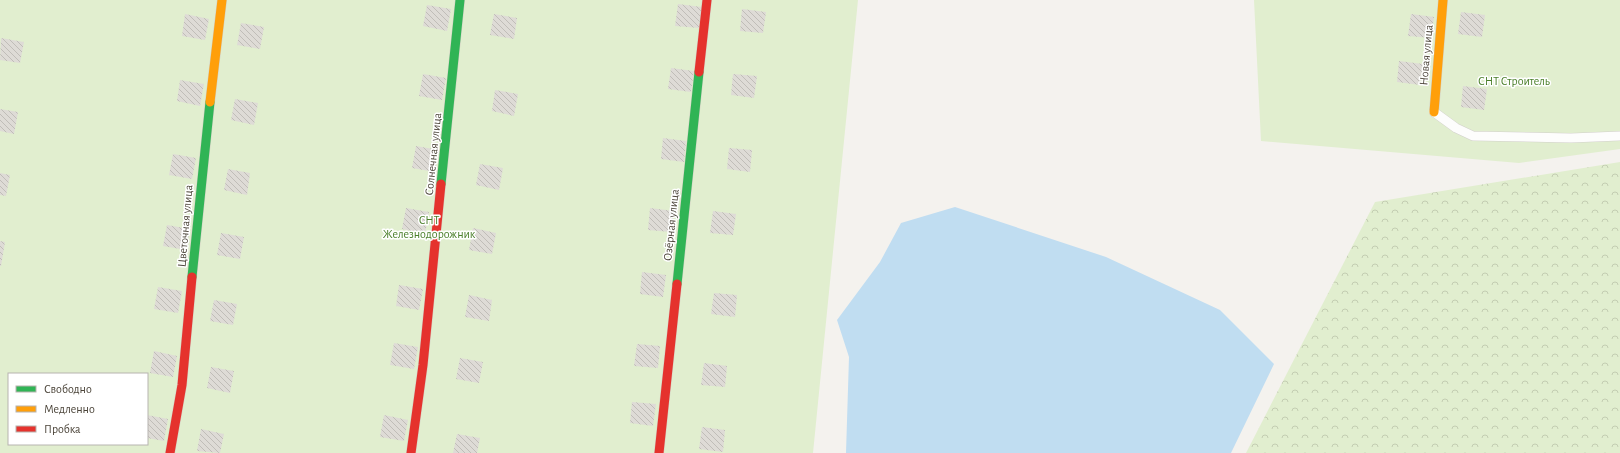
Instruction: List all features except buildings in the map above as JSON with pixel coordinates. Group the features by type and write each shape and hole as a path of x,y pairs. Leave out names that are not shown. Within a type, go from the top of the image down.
{"street":[{"name":"Цветочная улица","path":"170,453 182,385 203,162 222,0"},
{"name":"Солнечная улица","path":"411,453 424,357 460,0"},
{"name":"Озёрная улица","path":"659,453 707,0"},
{"name":"Новая улица","path":"1434,112 1443,0"}],"lane":[{"path":"1434,112 1456,128 1473,136 1571,138 1620,136"}],"green space":[{"name":"СНТ Железнодорожник","path":"0,0 858,0 813,453 0,453"},
{"name":"СНТ Строитель","path":"1254,0 1620,0 1620,149 1519,163 1261,141"},
{"path":"1620,162 1620,453 1246,453 1375,202"}],"water":[{"path":"955,207 1106,257 1220,310 1274,364 1231,453 846,453 849,357 837,320 880,262 901,223"}],"traffic: fast":[{"path":"441,184 460,0"},
{"path":"677,284 699,72"},
{"path":"192,277 210,102"}],"traffic: slow":[{"path":"210,102 222,0"},
{"path":"1434,112 1443,0"}],"traffic: jam":[{"path":"699,72 707,0"},
{"path":"411,453 423,365 441,184"},
{"path":"170,453 182,385 192,277"},
{"path":"659,453 677,284"}]}
